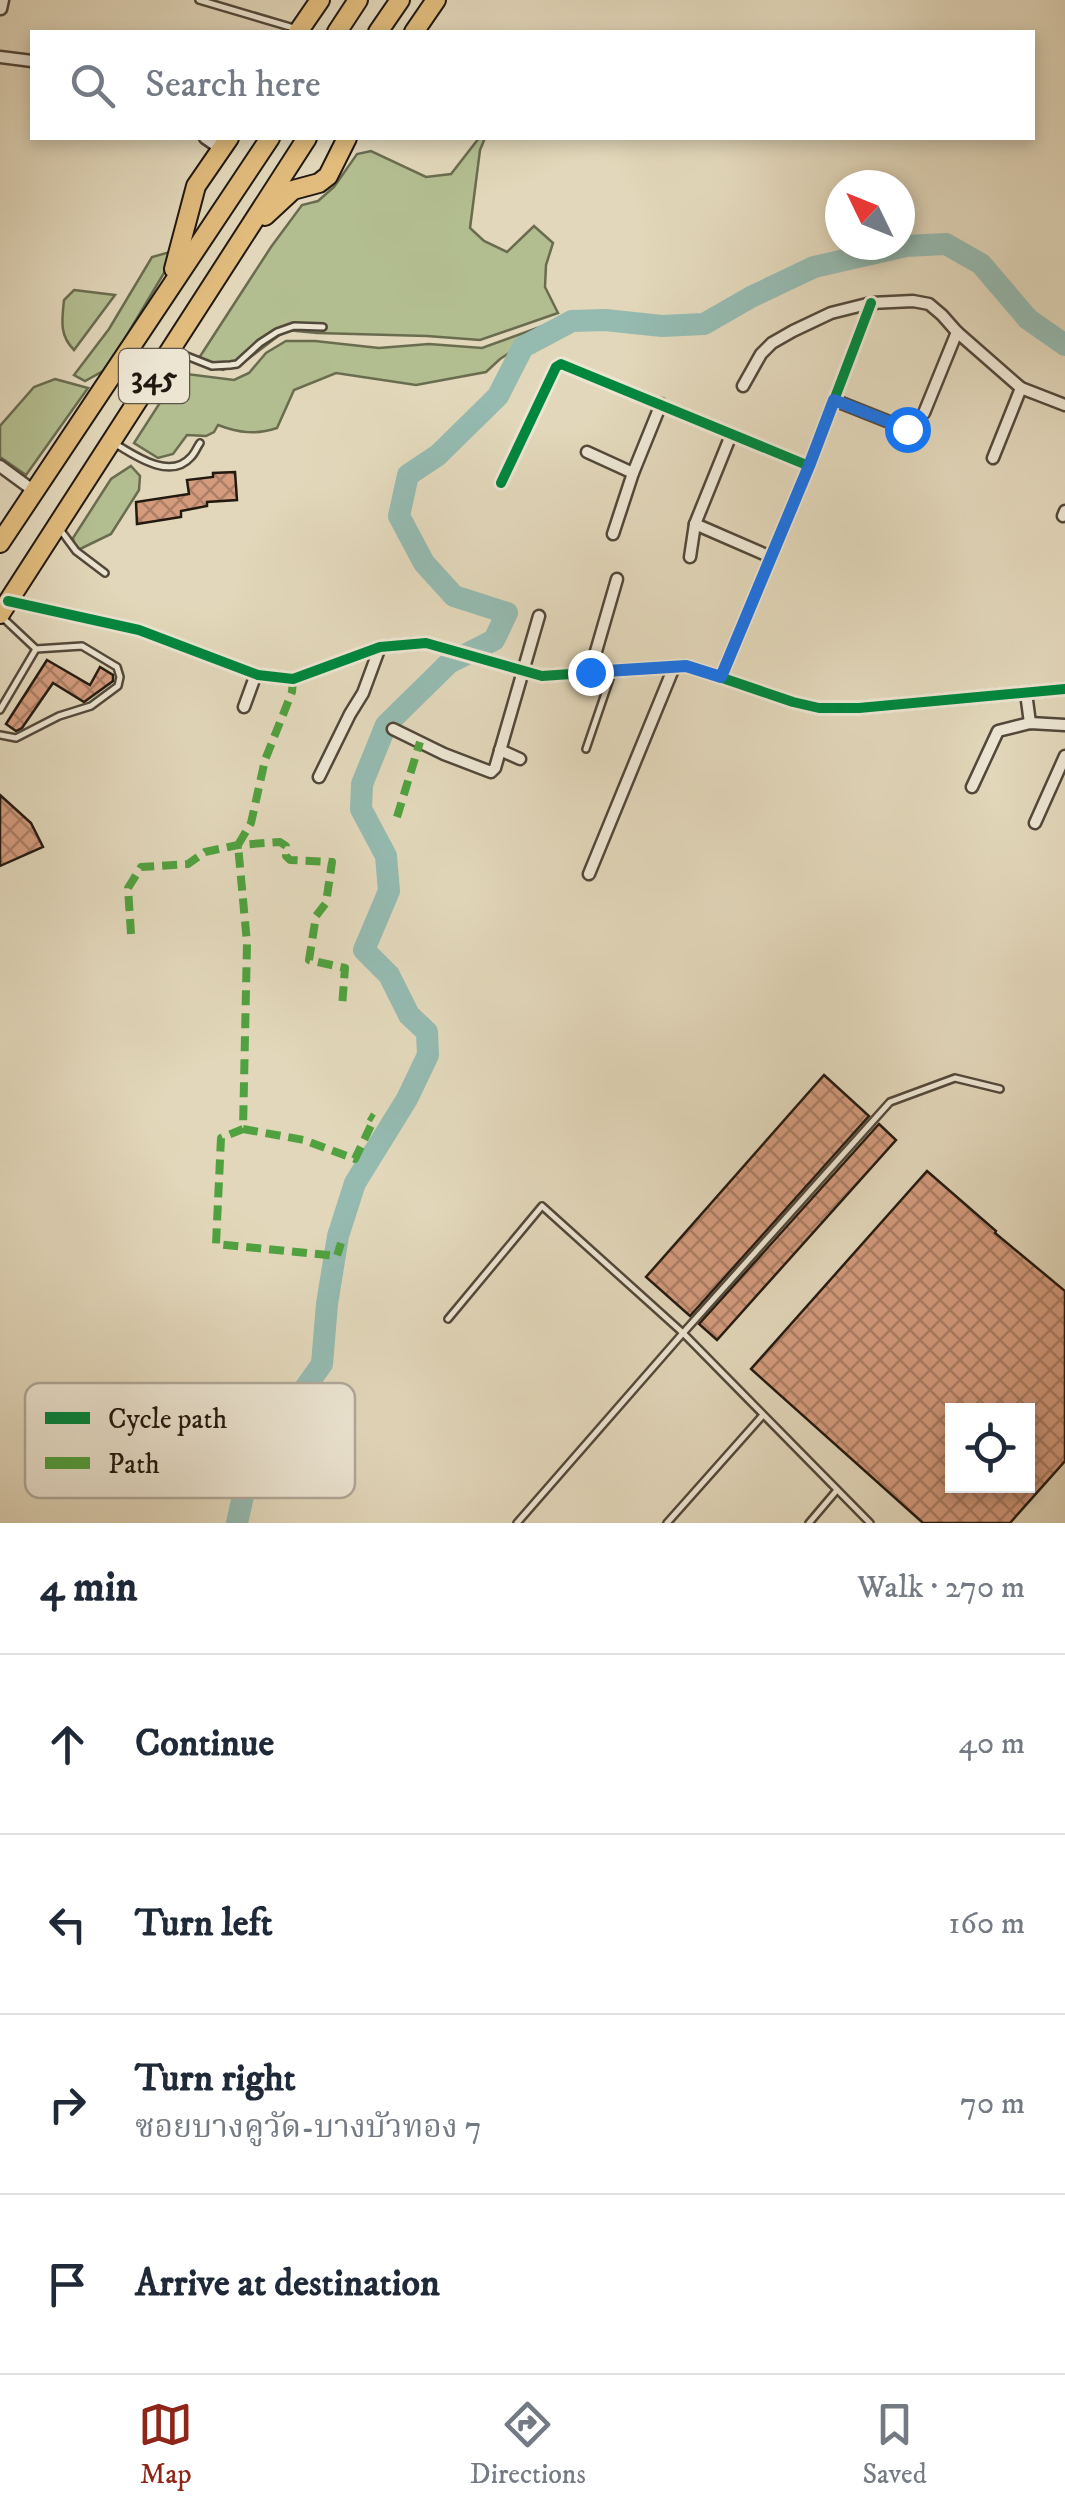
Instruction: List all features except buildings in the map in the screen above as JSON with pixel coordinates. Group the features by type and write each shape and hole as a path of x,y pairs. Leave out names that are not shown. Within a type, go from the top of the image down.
{"main road":[{"path":"300,30 320,0"},
{"path":"338,30 358,0"},
{"path":"379,30 400,0"},
{"path":"415,30 436,0"},
{"name":"345","path":"0,543 269,140"},
{"path":"305,142 307,164 315,172 323,171 346,140"},
{"name":"345","path":"3,610 305,142"},
{"path":"222,149 206,181 209,190 224,190 241,180"},
{"path":"165,293 196,186 222,149"},
{"path":"247,233 293,190 328,176 337,154"}],"street":[{"path":"1,9 4,0"},
{"path":"0,57 30,61"},
{"path":"744,386 760,354 792,331 831,313 871,303 913,300 929,304 1021,388 1065,406"},
{"path":"721,677 809,466 871,303"},
{"path":"924,413 957,332"},
{"path":"501,483 556,367 561,364 809,466"},
{"path":"993,458 1021,388"},
{"path":"834,400 907,429"},
{"path":"614,534 661,404"},
{"path":"690,557 694,524 731,435"},
{"path":"586,452 633,473"},
{"path":"3,468 34,491"},
{"path":"694,524 771,557"},
{"path":"590,672 617,579"},
{"path":"3,610 139,630 256,674 293,680 380,648 426,643 542,676 686,666 818,708 859,708 1065,689"},
{"path":"393,728 488,773 495,768 538,616"},
{"path":"320,776 363,693 380,648"},
{"path":"589,874 674,667"},
{"path":"244,708 256,674"},
{"path":"1026,693 1030,723"},
{"path":"972,786 998,731 1030,723 1065,725"},
{"path":"500,750 520,759"},
{"path":"1036,823 1065,756"}],"lane":[{"path":"200,0 296,30"},
{"path":"172,350 212,366 230,365 276,332 294,326 324,327"},
{"path":"112,441 147,462 170,466 192,457 200,442"},
{"path":"57,526 76,550 105,572"},
{"path":"3,610 36,649"},
{"path":"0,735 16,738 59,716 90,706 118,686 117,667 82,646 36,649"},
{"path":"0,710 36,649"},
{"path":"586,749 613,670"},
{"path":"517,1523 890,1102 955,1078 1000,1089"},
{"path":"448,1319 542,1206 682,1333 870,1523"},
{"path":"667,1523 763,1416"},
{"path":"809,1523 837,1490"}],"green space":[{"path":"477,140 484,140 470,228 484,241 507,252 534,226 553,243 545,287 558,313 480,340 286,330 248,359 223,370 204,364 199,358 302,205 318,201 334,187 357,154 371,151 426,177 451,174"},
{"path":"170,252 164,273 103,371 85,381 74,375 109,329 152,257"},
{"path":"74,290 115,295 74,350 66,339 62,321 64,300"},
{"path":"559,320 486,372 416,385 336,373 294,390 277,428 248,432 218,425 206,436 187,435 173,454 158,458 134,443 179,373 234,380 249,373 266,353 286,341 379,348 429,344 482,348"},
{"path":"55,379 88,388 26,475 0,457 0,426 34,387"},
{"path":"131,466 140,476 139,490 111,534 80,549 74,546 73,538 111,479"}],"waterway":[{"path":"309,1383 322,1364 338,1236 355,1183 407,1099 428,1055 427,1032 409,1015 389,975 364,950 389,891 386,856 361,809 362,784 386,725 449,663 494,640 507,613 454,596 424,563 399,516 408,475 438,455 498,396 523,347 572,321 704,324 814,267 906,246 946,244 981,264 1028,319 1065,345"},
{"path":"237,1523 243,1498"}],"marked path":[{"path":"293,679 292,692 265,760 251,823 238,845 247,943 243,1129 221,1138 216,1244 337,1256 341,1243"},
{"path":"397,817 420,742"},
{"path":"131,934 128,888 141,867 188,864 205,852 280,842 286,846 290,860 332,862 326,903 316,916 309,960 345,968 342,1007"},
{"path":"243,1129 304,1140 355,1159 374,1119 369,1116"}],"cycle path":[{"path":"721,677 809,466 871,303"},
{"path":"501,483 556,367 561,364 809,466"},
{"path":"8,601 139,630 258,675 293,679 380,647 426,643 542,676 687,666 819,708 859,708 1065,689"}],"route":[{"path":"590,672 686,666 721,677 834,400 907,429"}]}
